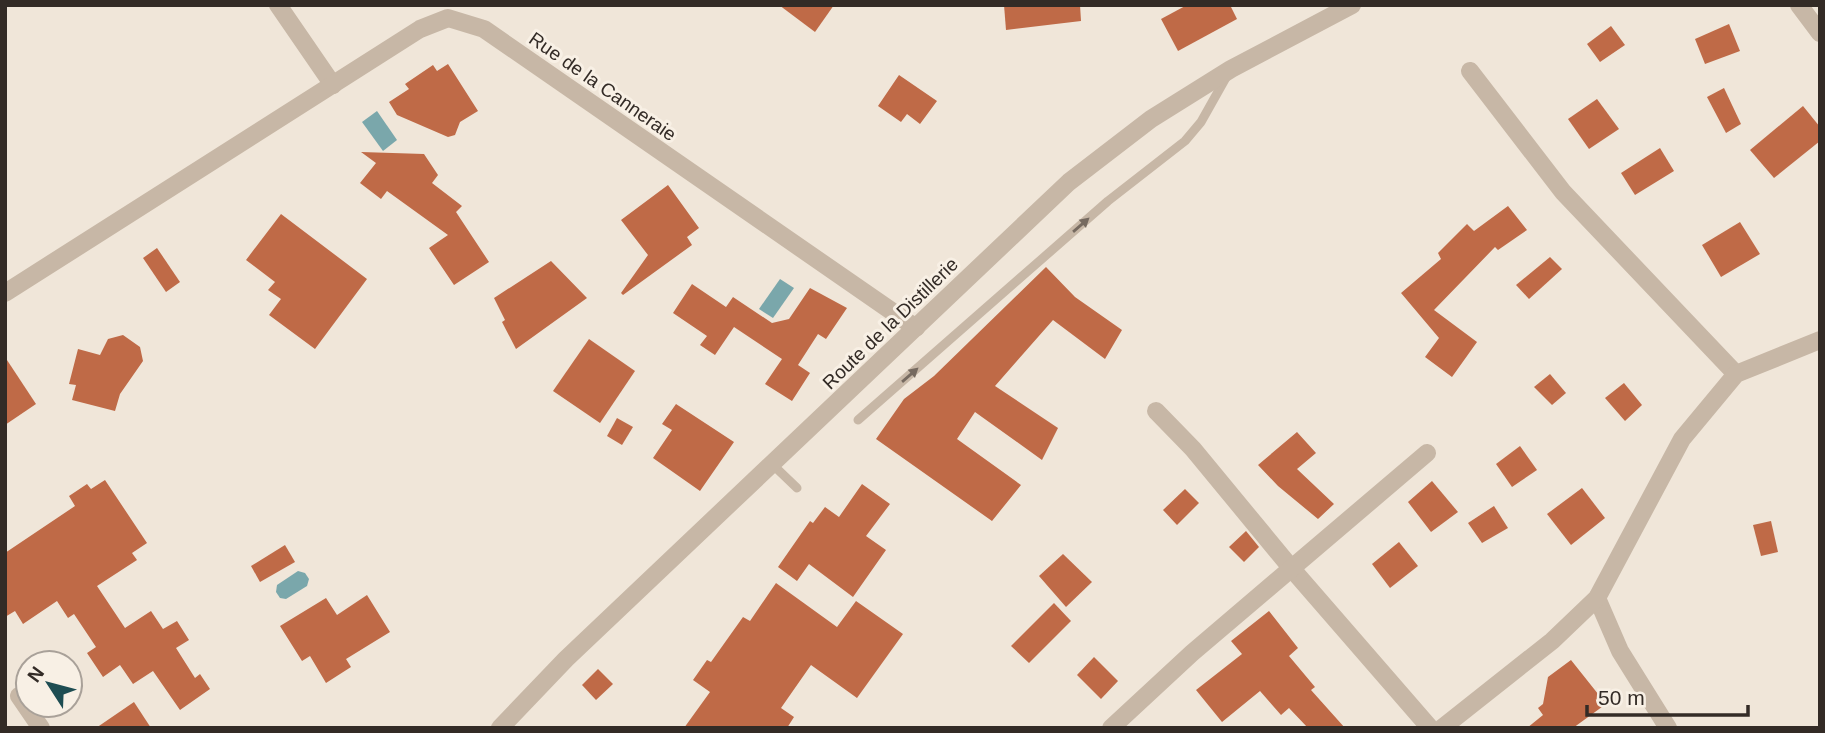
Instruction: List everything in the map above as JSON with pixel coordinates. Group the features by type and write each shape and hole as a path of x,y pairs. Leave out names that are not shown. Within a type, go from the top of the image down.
{"street":[{"path":"278,5 333,85"},
{"name":"Route de la Distillerie","path":"500,728 566,659 1069,182 1151,118 1329,10 1352,5"},
{"path":"1799,5 1820,33"},
{"name":"Rue de la Canneraie","path":"5,293 420,29 448,18 484,29 916,328"},
{"path":"1471,71 1563,192 1736,374"},
{"path":"1443,728 1552,641 1597,598 1682,439 1736,374 1820,340"},
{"path":"1156,411 1193,449 1292,569 1430,728"},
{"path":"1111,728 1192,653 1427,453"},
{"path":"1597,598 1620,651 1668,728"}],"lane":[{"path":"858,420 1108,201 1185,141 1215,100 1231,69"},
{"path":"772,464 796,488"}],"water":[{"path":"377,111 397,140 383,151 362,122"},
{"path":"780,279 794,288 773,318 759,309"},
{"path":"298,571 305,573 309,579 307,586 286,599 280,598 276,592 277,585"}],"building":[{"path":"779,5 834,5 815,32"},
{"path":"1004,5 1080,5 1081,21 1006,30"},
{"path":"1187,5 1230,5 1237,19 1178,51 1161,19"},
{"path":"1729,24 1740,51 1705,64 1695,39"},
{"path":"1611,26 1625,45 1600,62 1587,44"},
{"path":"448,64 478,111 460,122 455,135 448,137 397,115 389,102 409,89 405,84 433,65 437,71"},
{"path":"899,75 937,101 920,124 907,114 901,122 878,106"},
{"path":"1724,88 1741,124 1726,133 1707,97"},
{"path":"1597,99 1619,129 1589,149 1568,119"},
{"path":"1803,106 1820,127 1820,141 1774,178 1750,150"},
{"path":"1660,148 1674,171 1635,195 1621,173"},
{"path":"361,152 424,154 438,175 432,183 462,206 456,212 489,262 454,285 429,248 448,235 387,191 381,199 360,183 376,163"},
{"path":"668,185 699,228 687,237 692,245 623,295 621,293 648,255 621,220"},
{"path":"1508,206 1527,230 1498,250 1495,247 1434,310 1477,342 1452,377 1425,357 1439,338 1401,293 1441,259 1438,253 1467,224 1474,231"},
{"path":"281,214 367,279 315,349 269,315 281,299 268,290 275,282 246,260"},
{"path":"1740,222 1760,254 1721,277 1702,245"},
{"path":"157,248 180,282 166,292 143,258"},
{"path":"1550,257 1562,269 1529,299 1516,285"},
{"path":"551,261 587,298 516,349 502,322 505,320 494,298"},
{"path":"1046,267 1075,297 1122,330 1105,359 1053,320 995,386 1058,428 1042,460 975,412 957,439 1021,485 992,521 876,439 904,399 934,376"},
{"path":"692,284 726,307 733,297 772,323 789,319 810,288 847,308 826,339 818,334 798,365 810,373 792,401 765,384 782,359 734,327 715,355 700,345 707,336 673,313"},
{"path":"123,335 140,347 143,361 120,394 115,411 72,400 76,385 69,384 78,349 100,355 108,339"},
{"path":"589,339 635,371 600,423 553,391"},
{"path":"5,357 36,404 5,425"},
{"path":"1550,374 1566,393 1552,405 1534,387"},
{"path":"1624,383 1642,405 1625,421 1605,398"},
{"path":"676,404 734,442 700,491 653,458 672,430 662,424"},
{"path":"617,418 633,427 622,445 607,436"},
{"path":"1297,432 1316,453 1297,469 1334,504 1318,519 1278,486 1258,465"},
{"path":"1520,446 1537,470 1512,487 1496,464"},
{"path":"105,480 147,543 132,553 137,560 97,586 125,628 151,611 163,629 177,621 189,640 176,648 195,678 200,674 210,689 180,710 153,671 133,684 120,665 103,677 87,653 96,647 74,614 68,618 57,601 23,624 15,611 5,617 5,553 75,506 69,496 87,484 91,489"},
{"path":"1432,481 1458,512 1431,532 1408,502"},
{"path":"862,484 890,504 866,536 886,550 853,597 809,564 797,581 778,567 810,521 813,523 825,507 839,517"},
{"path":"1582,488 1605,518 1571,545 1547,514"},
{"path":"1185,489 1199,503 1177,525 1163,510"},
{"path":"1494,506 1508,528 1482,543 1468,523"},
{"path":"1771,521 1778,552 1761,556 1753,525"},
{"path":"1246,531 1259,547 1244,562 1229,547"},
{"path":"1399,542 1418,566 1390,588 1372,564"},
{"path":"285,545 295,562 260,582 251,566"},
{"path":"1063,554 1092,582 1066,607 1039,576"},
{"path":"776,583 837,627 856,601 903,634 857,698 811,665 781,708 794,717 787,728 684,728 710,692 693,680 707,660 711,662 743,617 750,621"},
{"path":"367,595 390,632 346,659 351,667 326,683 310,656 302,661 280,626 326,598 337,615"},
{"path":"1054,603 1071,621 1029,663 1011,646"},
{"path":"1269,611 1298,648 1289,656 1315,687 1311,690 1345,728 1308,728 1289,708 1281,715 1260,691 1222,722 1196,690 1242,654 1231,641"},
{"path":"1094,657 1118,681 1101,699 1077,675"},
{"path":"1571,660 1606,704 1573,728 1527,728 1543,715 1538,708 1543,704 1548,677"},
{"path":"598,669 613,684 596,700 582,685"},
{"path":"134,702 151,728 96,728"}]}
